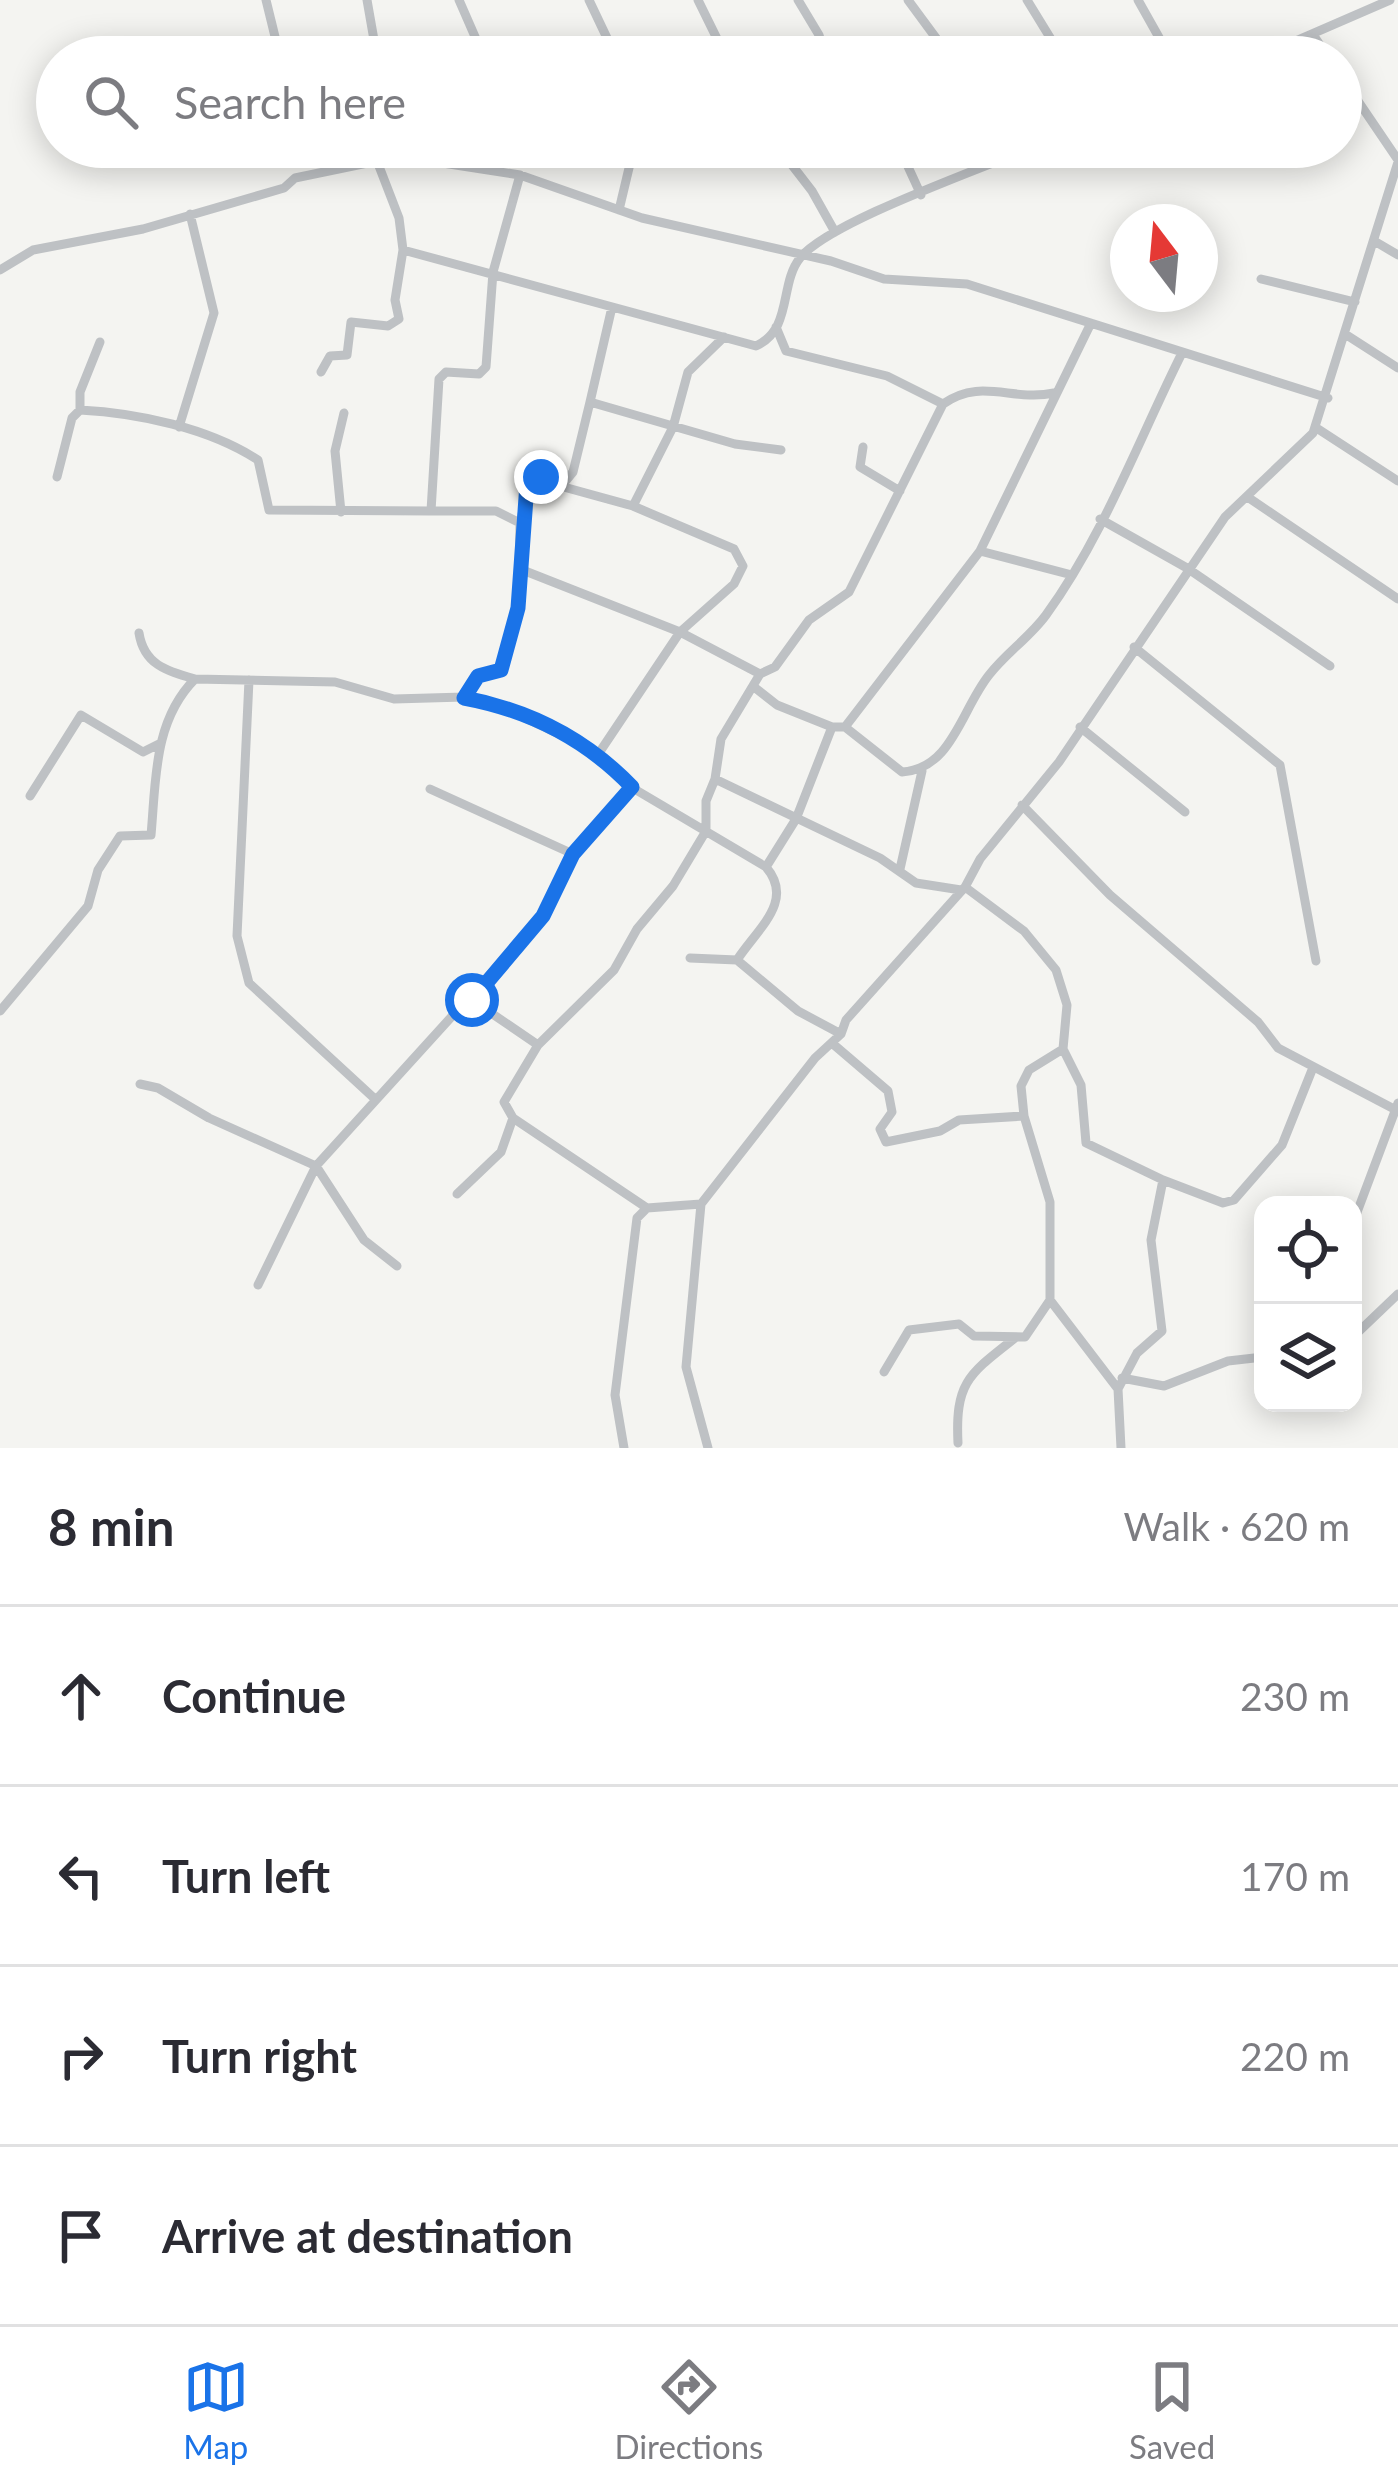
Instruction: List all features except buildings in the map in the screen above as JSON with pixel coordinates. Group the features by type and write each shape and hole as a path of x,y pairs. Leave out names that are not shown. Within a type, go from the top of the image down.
{"street":[{"path":"266,0 275,36"},
{"path":"367,0 373,36"},
{"path":"459,0 475,36"},
{"path":"589,0 606,36"},
{"path":"698,0 716,36"},
{"path":"798,0 815,36"},
{"path":"908,0 935,36"},
{"path":"1028,0 1049,36"},
{"path":"1138,0 1158,36"},
{"path":"1314,36 1390,0"},
{"path":"708,1448 686,1367 701,1204 803,1073 837,1039 846,1020 963,889 1225,517 1315,427 1328,398 1398,161 1362,107"},
{"path":"0,270 33,250 190,214 284,188 295,178 343,168"},
{"path":"321,372 330,356 347,355 351,322 395,324 403,250 399,218 380,168"},
{"path":"483,168 520,175 620,210 884,279 967,284 1114,326 1182,353 1328,398"},
{"path":"620,210 629,168"},
{"path":"794,168 835,232"},
{"path":"909,168 921,195"},
{"path":"403,250 756,346 776,327 800,257 835,232 984,168"},
{"path":"431,511 439,379 446,372 479,374 486,367 493,272 520,175"},
{"path":"179,428 214,313 190,214"},
{"path":"1376,242 1398,255"},
{"path":"1262,279 1355,302"},
{"path":"563,484 573,472 612,307"},
{"path":"844,727 980,551 1091,323"},
{"path":"776,327 786,351 887,376 943,404"},
{"path":"1345,334 1398,368"},
{"path":"633,506 673,427 688,372 724,337"},
{"path":"57,477 72,418 80,410 80,392 100,342"},
{"path":"754,687 776,705 832,727 844,727 902,772 922,771 936,761 988,675 1045,617 1072,574 1182,353"},
{"path":"691,821 715,779 721,739 760,674 775,667 809,620 849,592 943,404 965,389 992,388 1028,398 1054,393"},
{"path":"590,402 673,427 781,450"},
{"path":"80,410 179,428 236,446 258,460 269,510 496,511 520,523"},
{"path":"341,512 335,452 344,412"},
{"path":"1315,427 1398,481"},
{"path":"862,447 860,467 899,491"},
{"path":"464,698 478,676 501,670 518,608 520,523 531,478 633,506 734,548 741,557 734,584 680,632 599,753"},
{"path":"1249,498 1398,599"},
{"path":"1100,518 1187,568 1330,666"},
{"path":"980,551 1072,574"},
{"path":"520,569 680,632 760,674"},
{"path":"139,633 142,650 161,670 195,680 335,682 394,699 464,698 545,724 599,753 632,787 766,866 778,881 779,898 736,960"},
{"path":"1134,647 1280,765 1316,961"},
{"path":"0,1011 88,906 98,870 120,836 151,836 150,796 162,740 172,710 195,680"},
{"path":"249,680 237,936 249,983 375,1100"},
{"path":"30,796 81,716 143,752 162,740"},
{"path":"766,866 796,820 832,727"},
{"path":"1080,727 1184,812"},
{"path":"900,869 922,771"},
{"path":"715,779 900,869 916,883 963,889 1024,931 1056,970 1067,1005 1064,1048 1081,1084 1086,1143 1163,1180 1223,1203 1234,1200 1282,1145 1312,1070"},
{"path":"258,1285 268,1255 316,1166 472,1000 543,916 573,854 632,787"},
{"path":"430,789 573,854"},
{"path":"701,1204 647,1208 513,1118 504,1102 538,1045 614,970 706,831 706,801"},
{"path":"1022,805 1110,895 1216,982 1277,1048 1312,1070 1397,1108 1362,1199"},
{"path":"690,958 736,960 837,1039 888,1091 892,1112 880,1129 886,1142 940,1131 959,1120 1024,1116"},
{"path":"472,1000 538,1045"},
{"path":"884,1372 909,1330 959,1324 974,1336 1015,1338 1034,1332 1050,1300 1049,1202 1024,1116 1022,1078 1064,1048"},
{"path":"140,1084 158,1088 209,1118 316,1166 364,1240 397,1267"},
{"path":"458,1194 501,1152 513,1118"},
{"path":"1120,1448 1120,1383 1137,1352 1162,1331 1151,1240 1163,1180"},
{"path":"624,1448 616,1395 638,1218 647,1208"},
{"path":"1362,1328 1398,1294"},
{"path":"1050,1300 1120,1383 1164,1385 1214,1365 1254,1359"},
{"path":"958,1443 956,1398 974,1370 1015,1338"}],"route":[{"path":"472,1000 554,901 573,854 632,787 599,753 545,724 496,704 464,698 478,676 501,670 518,608 520,523 527,484 541,477"}]}
